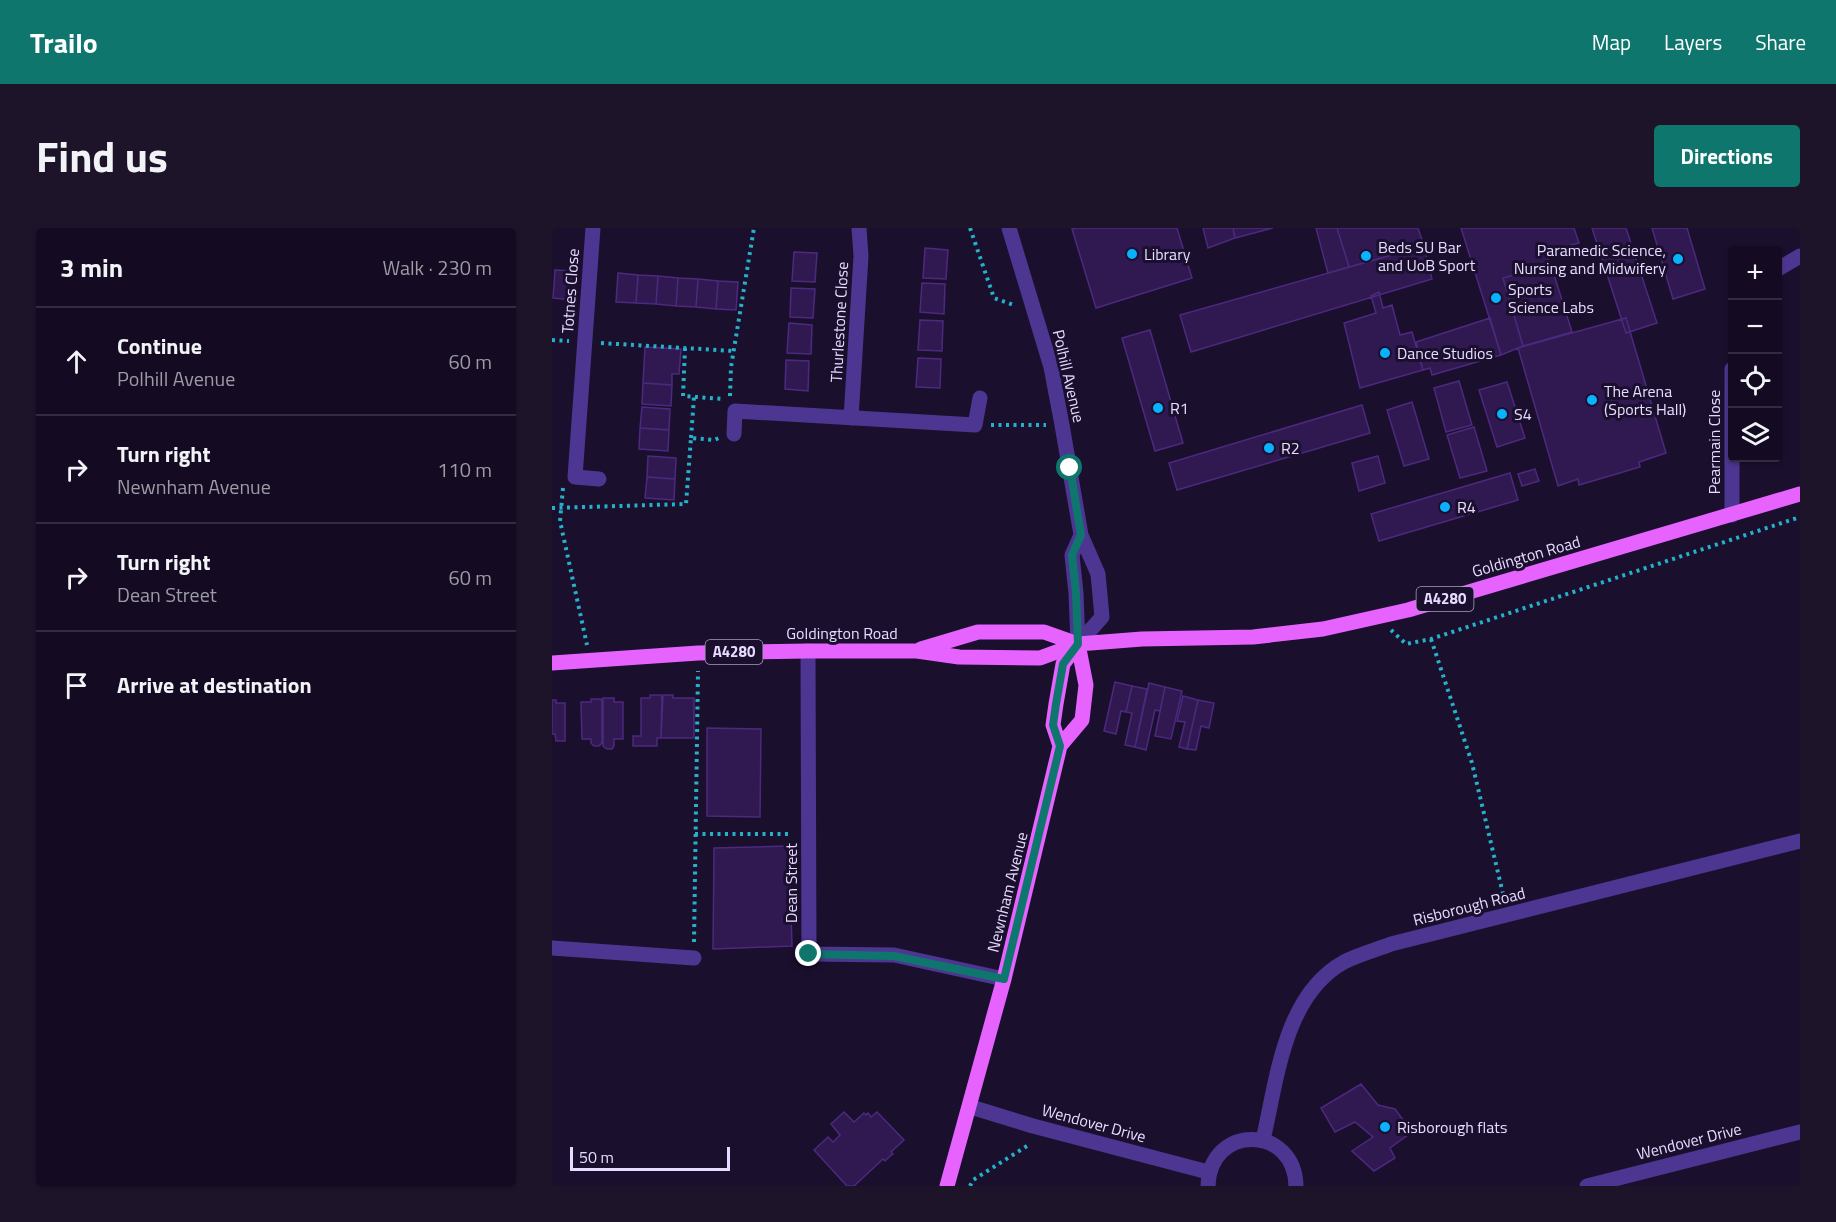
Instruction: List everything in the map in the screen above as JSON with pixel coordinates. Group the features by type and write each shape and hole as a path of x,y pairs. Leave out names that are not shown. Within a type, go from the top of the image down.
{"main road":[{"name":"Goldington Road","path":"552,663 698,653 808,651 917,651 959,657 1040,658 1078,644 1142,639 1253,637 1323,629 1408,610 1800,494"},
{"name":"Goldington Road","path":"917,651 978,632 1044,632 1078,644"},
{"name":"Newnham Avenue","path":"947,1186 971,1107 1004,979 1060,746 1053,725 1063,664 1078,644"},
{"path":"1060,746 1082,720 1086,685 1078,644"}],"street":[{"name":"Totnes Close","path":"575,477 593,228"},
{"path":"854,228 860,228"},
{"name":"Thurlestone Close","path":"851,418 861,256 860,228"},
{"name":"Polhill Avenue","path":"1009,228 1051,367 1081,535 1098,574 1102,617 1078,644"},
{"path":"1782,267 1800,256"},
{"path":"734,434 735,411 975,425 980,398"},
{"name":"Pearmain Close","path":"1732,408 1732,514"},
{"path":"575,477 599,479"},
{"name":"Polhill Avenue","path":"1078,644 1072,555 1081,535"},
{"name":"Dean Street","path":"808,651 809,954 894,956 1004,979"},
{"name":"Risborough Road","path":"1263,1140 1287,1037 1298,1012 1320,980 1344,962 1391,944 1800,841"},
{"path":"552,948 694,958"},
{"name":"Wendover Drive","path":"971,1107 1208,1179"},
{"name":"Wendover Drive","path":"1587,1186 1800,1132"},
{"path":"1208,1179 1222,1149 1241,1139 1263,1140 1285,1152 1296,1174 1296,1186"}],"path":[{"path":"685,348 683,396 730,399 734,351 754,228"},
{"path":"970,228 994,298 1035,312"},
{"path":"552,340 734,351"},
{"path":"552,508 686,504 694,397"},
{"path":"975,425 1062,424"},
{"path":"691,438 714,440 734,434"},
{"path":"575,477 562,490 560,521 591,661"},
{"path":"1375,617 1406,644 1431,639 1800,517"},
{"path":"1431,639 1472,763 1509,914"},
{"path":"694,958 698,653"},
{"path":"695,834 808,834"},
{"path":"970,1186 973,1180 1027,1146"}],"building":[{"name":"Library","path":"1177,228 1192,278 1096,308 1072,229"},
{"path":"1203,228 1233,228 1235,238 1208,248"},
{"path":"1233,228 1273,228 1235,238"},
{"path":"1316,228 1337,228 1349,267 1328,273"},
{"name":"Beds SU Bar and UoB Sport","path":"1337,228 1418,228 1424,246 1349,267"},
{"name":"Sports Science Labs","path":"1461,228 1574,228 1579,243 1544,252 1551,265 1503,278 1523,346 1501,355"},
{"path":"1592,228 1626,228 1657,323 1626,333"},
{"name":"Paramedic Science, Nursing and Midwifery","path":"1652,228 1687,228 1705,289 1673,299"},
{"path":"1424,246 1432,279 1191,352 1180,315"},
{"path":"925,248 948,250 946,279 923,278"},
{"path":"794,252 817,253 815,282 792,281"},
{"name":"Dance Studios","path":"1551,265 1572,332 1523,346 1503,278"},
{"path":"555,270 575,271 573,300 553,298"},
{"path":"618,273 638,275 636,303 616,302"},
{"path":"638,275 658,276 656,304 636,303"},
{"path":"658,276 678,278 676,306 656,304"},
{"path":"678,278 698,279 696,307 676,306"},
{"path":"698,279 718,281 716,309 696,307"},
{"path":"718,281 738,282 736,310 716,309"},
{"path":"922,283 945,284 944,314 920,312"},
{"path":"791,288 815,289 813,318 790,317"},
{"name":"Dance Studios","path":"1379,292 1383,308 1392,305 1400,335 1412,332 1423,370 1360,388 1344,323 1376,313 1371,296"},
{"path":"1490,318 1501,355 1432,375 1430,368 1423,370 1416,342"},
{"name":"The Arena (Sports Hall)","path":"1626,318 1666,453 1639,462 1640,467 1579,485 1578,479 1558,486 1518,348"},
{"path":"920,320 943,321 942,351 918,350"},
{"path":"789,323 812,325 811,354 787,353"},
{"name":"R1","path":"1150,330 1183,443 1155,451 1122,338"},
{"path":"645,347 681,349 679,374 672,374 672,385 643,383"},
{"path":"918,358 941,359 940,388 916,387"},
{"path":"786,360 809,361 808,391 785,389"},
{"path":"1459,381 1472,425 1446,432 1434,388"},
{"name":"S4","path":"1507,382 1525,438 1497,447 1479,390"},
{"path":"643,383 672,385 671,406 642,404"},
{"path":"1412,402 1429,459 1404,466 1387,410"},
{"name":"R2","path":"1362,405 1370,433 1177,490 1169,463"},
{"path":"642,407 670,409 669,430 640,428"},
{"path":"1474,427 1487,471 1460,478 1447,435"},
{"path":"640,428 669,430 668,451 639,449"},
{"path":"648,456 676,458 675,479 647,477"},
{"path":"1378,456 1385,483 1359,491 1352,463"},
{"path":"1535,469 1539,481 1522,486 1518,474"},
{"name":"R4","path":"1510,473 1518,500 1379,541 1371,514"},
{"path":"647,477 675,479 674,500 645,498"},
{"path":"1115,682 1132,686 1126,712 1121,711 1116,734 1104,731"},
{"path":"1149,683 1165,687 1160,711 1155,710 1146,750 1135,747"},
{"path":"1132,686 1147,689 1135,747 1125,745 1132,713 1126,712"},
{"path":"1165,687 1182,691 1171,739 1155,736"},
{"path":"650,695 661,695 662,698 661,738 657,738 657,746 633,746 633,736 641,736 641,698 650,698"},
{"path":"663,695 673,695 673,698 694,698 694,738 661,738"},
{"path":"1183,696 1198,700 1187,749 1179,747 1185,722 1177,721"},
{"path":"603,698 614,698 614,702 623,702 623,739 614,739 612,749 603,746"},
{"path":"591,699 601,699 602,702 602,743 599,746 594,746 591,739 582,739 581,702 591,702"},
{"path":"552,700 556,700 556,703 565,703 565,741 556,741 555,734 552,734"},
{"path":"1198,700 1214,703 1209,728 1201,726 1196,750 1187,749"},
{"path":"707,728 761,729 760,817 707,816"},
{"path":"789,846 792,946 713,949 714,848"},
{"name":"Risborough flats","path":"1361,1084 1378,1105 1395,1109 1412,1132 1390,1148 1395,1158 1374,1171 1352,1151 1373,1137 1355,1122 1335,1132 1321,1108"},
{"path":"844,1112 854,1122 864,1113 866,1115 868,1113 871,1117 877,1112 904,1140 891,1152 893,1154 885,1161 883,1159 854,1186 847,1186 814,1150 828,1137 833,1142 840,1135 831,1124"}],"place":[{"name":"Library","path":"1132,254"},
{"name":"Beds SU Bar and UoB Sport","path":"1366,256"},
{"name":"Paramedic Science, Nursing and Midwifery","path":"1678,259"},
{"name":"Sports Science Labs","path":"1496,298"},
{"name":"Dance Studios","path":"1385,353"},
{"name":"The Arena (Sports Hall)","path":"1592,400"},
{"name":"R1","path":"1158,408"},
{"name":"S4","path":"1502,414"},
{"name":"R2","path":"1269,448"},
{"name":"R4","path":"1445,507"},
{"name":"Risborough flats","path":"1385,1127"}],"route":[{"path":"809,954 894,956 1004,979 1060,746 1053,725 1063,664 1078,644 1072,555 1081,535 1070,468"}]}
